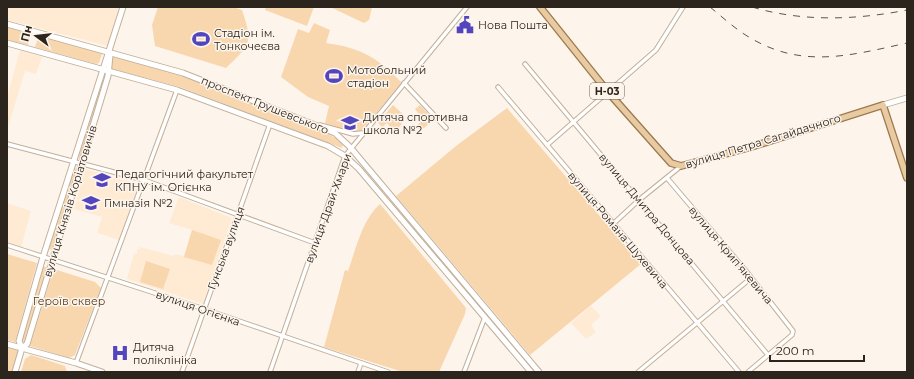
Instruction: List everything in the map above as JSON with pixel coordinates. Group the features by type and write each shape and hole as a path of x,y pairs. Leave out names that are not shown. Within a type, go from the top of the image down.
{"main road":[{"name":"вулиця Князів Коріатовичів","path":"22,348 19,341 43,257 102,69 110,52 123,7"},
{"name":"Н-03","path":"540,7 608,92 671,163 681,166"},
{"name":"проспект Грушевського","path":"7,24 183,72 335,133 350,147 539,372"},
{"name":"проспект Грушевського","path":"7,44 177,90 328,146 345,156 359,169 531,372"},
{"name":"вулиця Князів Коріатовичів","path":"15,372 22,348 27,344 53,260 109,71 110,52"},
{"name":"вулиця Петра Сагайдачного","path":"681,166 751,147 907,98"},
{"path":"883,105 907,178"},
{"path":"7,344 76,362 102,372"}],"street":[{"name":"вулиця Драй-Хмари","path":"270,372 345,156 350,147 467,7"},
{"path":"547,145 656,50 684,7"},
{"name":"вулиця Дмитра Донцова","path":"525,64 768,355"},
{"path":"404,83 446,128"},
{"name":"вулиця Романа Шухевича","path":"498,88 739,372"},
{"path":"76,362 177,90"},
{"path":"310,122 353,134 363,133"},
{"name":"Гунська вулиця","path":"182,372 270,124"},
{"path":"7,144 144,180 315,243"},
{"name":"вулиця Петра Сагайдачного","path":"613,224 639,200 681,166"},
{"name":"вулиця Крипʼякевича","path":"667,178 788,324 793,333 768,355"},
{"name":"вулиця Огієнка","path":"7,245 204,309 388,372"},
{"path":"638,372 751,278"},
{"path":"464,372 485,317"},
{"path":"748,372 768,355"},
{"path":"358,372 361,363"}],"shaded area":[{"path":"7,7 119,7 108,46 7,20"},
{"path":"20,50 42,57 36,74 25,71 7,131 7,97"},
{"path":"85,169 139,184 119,240 97,233 102,217 74,209"},
{"path":"179,197 232,218 203,304 127,279 134,253 137,254 137,249 140,247 174,256 175,254 184,256 192,230 169,223"},
{"path":"7,203 31,211 21,248 7,244"},
{"path":"591,306 601,316 591,325 596,332 586,339 571,323"}],"green space":[{"name":"Стадіон ім. Тонкочеєва","path":"158,7 233,7 242,10 248,30 248,42 241,53 226,68 155,46 152,25"},
{"path":"266,7 314,7 307,26 265,10"},
{"path":"330,7 372,7 369,20 364,23"},
{"name":"Мотобольний стадіон","path":"314,23 330,30 326,43 349,48 368,55 384,66 402,83 360,132 354,133 325,123 329,106 308,97 281,77 298,29 309,33"},
{"path":"7,27 31,34 28,45 7,40"},
{"path":"39,35 99,51 102,54 99,63 96,64 35,47"},
{"path":"116,56 182,76 308,123 341,141 343,144 342,148 180,87 112,69 110,65 112,58"},
{"path":"101,79 104,80 81,158 78,157"},
{"path":"393,105 405,116 400,122 402,124 394,132 387,123 382,127 378,123"},
{"path":"420,105 434,120 424,128 418,129 416,126 423,120 415,109"},
{"path":"507,108 641,264 530,355 396,196 456,146"},
{"path":"74,168 77,169 53,250 48,249"},
{"path":"380,204 466,308 465,314 439,372 403,372 324,347 345,270 348,271 364,226"},
{"path":"192,230 221,240 212,265 184,257"},
{"path":"7,254 37,263 15,342 7,340"},
{"path":"146,261 170,269 163,289 140,282"},
{"path":"42,266 48,268 25,342 22,341"},
{"name":"Героїв сквер","path":"57,270 95,282 101,288 75,355 69,358 30,346 53,271"},
{"path":"7,344 22,348 15,372 7,372"},
{"path":"31,355 65,366 67,372 21,372 25,359"}],"railway":[{"path":"710,7 744,34 764,45 784,52 804,56 824,57 844,55 907,43"},
{"path":"752,7 790,15 829,18 868,16 907,10"}],"place":[{"name":"Нова Пошта","path":"465,25"},
{"name":"Стадіон ім. Тонкочеєва","path":"201,39"},
{"name":"Мотобольний стадіон","path":"334,76"},
{"name":"Дитяча спортивна школа №2","path":"350,123"},
{"name":"Педагогічний факультет КПНУ ім. Огієнка","path":"102,180"},
{"name":"Гімназія №2","path":"91,203"},
{"name":"Дитяча поліклініка","path":"120,353"}]}
